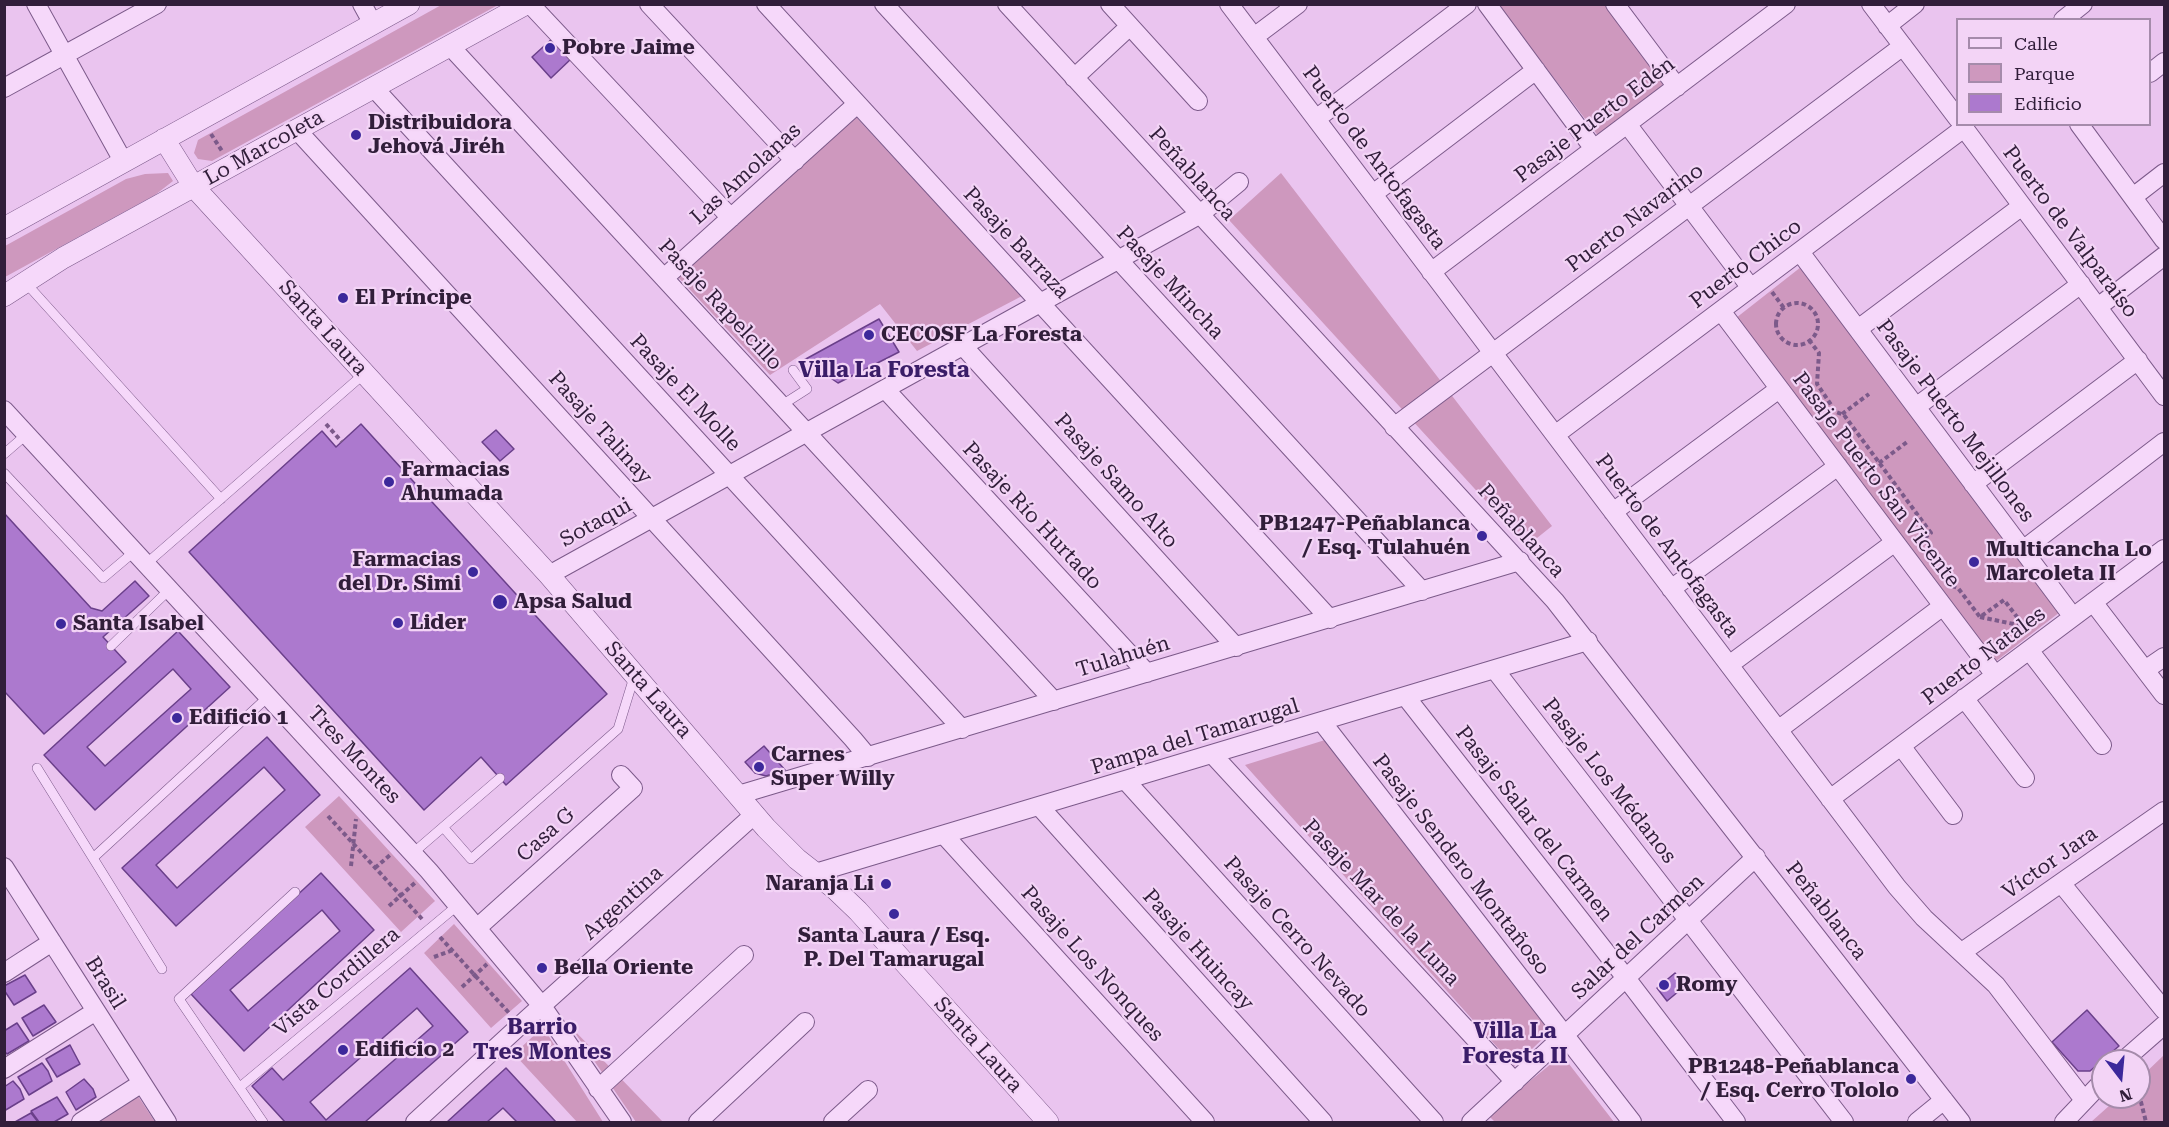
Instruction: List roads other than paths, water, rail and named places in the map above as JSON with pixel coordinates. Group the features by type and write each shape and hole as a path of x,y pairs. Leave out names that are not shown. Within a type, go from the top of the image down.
{"street":[{"path":"36,4 123,161"},
{"path":"4,88 157,4"},
{"path":"362,4 373,24"},
{"path":"4,228 409,4"},
{"path":"528,4 731,218"},
{"name":"Lo Marcoleta","path":"4,296 63,258 528,4"},
{"path":"649,4 795,160"},
{"name":"Pasaje Barraza","path":"766,4 1330,619"},
{"name":"Pasaje Mincha","path":"884,4 1422,591"},
{"name":"Peñablanca","path":"1007,4 1520,561 1588,641 1961,1122"},
{"path":"1110,4 1198,101"},
{"name":"Puerto de Antofagasta","path":"1229,4 1910,903 1996,985 2084,1100"},
{"path":"1254,37 1298,4"},
{"path":"1316,119 1467,4"},
{"path":"1487,4 1594,149"},
{"name":"Pasaje Puerto Edén","path":"1431,272 1786,4"},
{"name":"Puerto de Valparaíso","path":"1871,4 1956,113"},
{"path":"1887,26 1915,4"},
{"path":"2066,18 2083,4"},
{"path":"1620,6 1677,87"},
{"path":"1074,78 1130,26"},
{"name":"Pasaje Rapelcillo","path":"450,46 1054,701"},
{"name":"Puerto Navarino","path":"1395,427 1903,46"},
{"path":"2151,72 2164,62"},
{"path":"1373,194 1536,70"},
{"name":"Pasaje El Molle","path":"374,88 962,729"},
{"name":"Las Amolanas","path":"664,278 857,104"},
{"name":"Puerto Chico","path":"1555,435 1800,252 1956,118"},
{"path":"1628,124 1751,288"},
{"name":"Puerto de Valparaíso","path":"1965,126 2164,396"},
{"path":"2080,126 2164,240"},
{"name":"Pasaje Talinay","path":"297,130 868,757"},
{"name":"Santa Laura","path":"164,139 194,187 549,575 784,847 858,911 1048,1122"},
{"path":"2133,197 2164,173"},
{"name":"Sotaqui","path":"549,575 1199,215 1239,182"},
{"path":"1858,329 2022,206"},
{"name":"Pasaje Puerto Mejillones","path":"1800,252 2073,617"},
{"path":"2098,307 2164,256"},
{"path":"1916,407 2081,284"},
{"name":"Pasaje Puerto San Vicente","path":"1721,311 1995,675"},
{"name":"Pasaje Samo Alto","path":"963,346 1236,646"},
{"path":"1973,484 2138,360"},
{"name":"Pasaje Río Hurtado","path":"885,389 1147,674"},
{"path":"1613,512 1779,389"},
{"name":"Tres Montes","path":"4,410 413,853 542,1006 622,1122"},
{"path":"2023,550 2164,442"},
{"path":"1671,589 1838,466"},
{"path":"1729,665 1895,542"},
{"name":"Puerto Natales","path":"1830,799 2164,549"},
{"name":"Tulahuén","path":"738,795 1520,561"},
{"path":"2093,602 2164,695"},
{"path":"1778,730 1943,606"},
{"name":"Pampa del Tamarugal","path":"815,873 945,836 1588,641"},
{"path":"2033,647 2102,746"},
{"path":"2145,670 2164,657"},
{"name":"Pasaje Los Médanos","path":"1495,670 1844,1122"},
{"name":"Pasaje Salar del Carmen","path":"1406,697 1736,1122"},
{"path":"1964,699 2025,778"},
{"name":"Pasaje Sendero Montañoso","path":"1322,722 1632,1122"},
{"path":"1901,746 1953,815"},
{"name":"Pasaje Mar de la Luna","path":"1213,754 1515,1082"},
{"name":"Casa G","path":"477,928 633,788 621,775"},
{"name":"Pasaje Cerro Nevado","path":"1126,781 1434,1122"},
{"name":"Pasaje Huincay","path":"1040,807 1323,1122"},
{"name":"Argentina","path":"415,1122 755,814"},
{"name":"Víctor Jara","path":"1962,952 2061,883 2161,819"},
{"name":"Pasaje Los Nonques","path":"945,836 1205,1122"},
{"name":"Salar del Carmen","path":"1471,1122 1756,857"},
{"name":"Brasil","path":"5,870 167,1122"},
{"path":"2061,883 2164,1010"},
{"path":"4,973 52,942"},
{"path":"598,1089 744,955"},
{"path":"4,1069 96,1011"},
{"path":"698,1122 805,1022"},
{"path":"2137,1049 2164,1025"},
{"path":"81,1122 142,1083"},
{"path":"833,1122 868,1090"},
{"path":"2064,1122 2091,1093"},
{"path":"1917,1122 1944,1100"}],"lane":[{"path":"25,282 221,499"},
{"path":"782,405 807,389 793,370"},
{"path":"4,473 103,578 141,557 221,499 365,373"},
{"path":"4,454 27,434"},
{"path":"111,645 170,589"},
{"path":"443,827 471,859 618,729 635,675"},
{"path":"93,858 269,696"},
{"path":"37,768 162,969"},
{"path":"413,853 500,778"},
{"path":"262,1122 179,999 295,892"},
{"name":"Vista Cordillera","path":"240,1087 458,905"}],"place":[{"name":"Pobre Jaime","path":"550,48"},
{"name":"Distribuidora Jehová Jiréh","path":"356,135"},
{"name":"El Príncipe","path":"343,298"},
{"name":"CECOSF La Foresta","path":"869,335"},
{"name":"Farmacias Ahumada","path":"389,482"},
{"name":"PB1247-Peñablanca / Esq. Tulahuén","path":"1482,536"},
{"name":"Multicancha Lo Marcoleta II","path":"1974,562"},
{"name":"Farmacias del Dr. Simi","path":"473,572"},
{"name":"Apsa Salud","path":"500,602"},
{"name":"Lider","path":"398,623"},
{"name":"Santa Isabel","path":"61,624"},
{"name":"Edificio 1","path":"177,718"},
{"name":"Carnes Super Willy","path":"759,767"},
{"name":"Naranja Li","path":"886,884"},
{"name":"Santa Laura / Esq. P. Del Tamarugal","path":"894,914"},
{"name":"Bella Oriente","path":"542,968"},
{"name":"Romy","path":"1664,985"},
{"name":"Edificio 2","path":"343,1050"},
{"name":"PB1248-Peñablanca / Esq. Cerro Tololo","path":"1911,1079"}],"district":[{"name":"Villa La Foresta","path":"884,371"},
{"name":"Barrio Tres Montes","path":"542,1040"},
{"name":"Villa La Foresta II","path":"1515,1044"}]}
